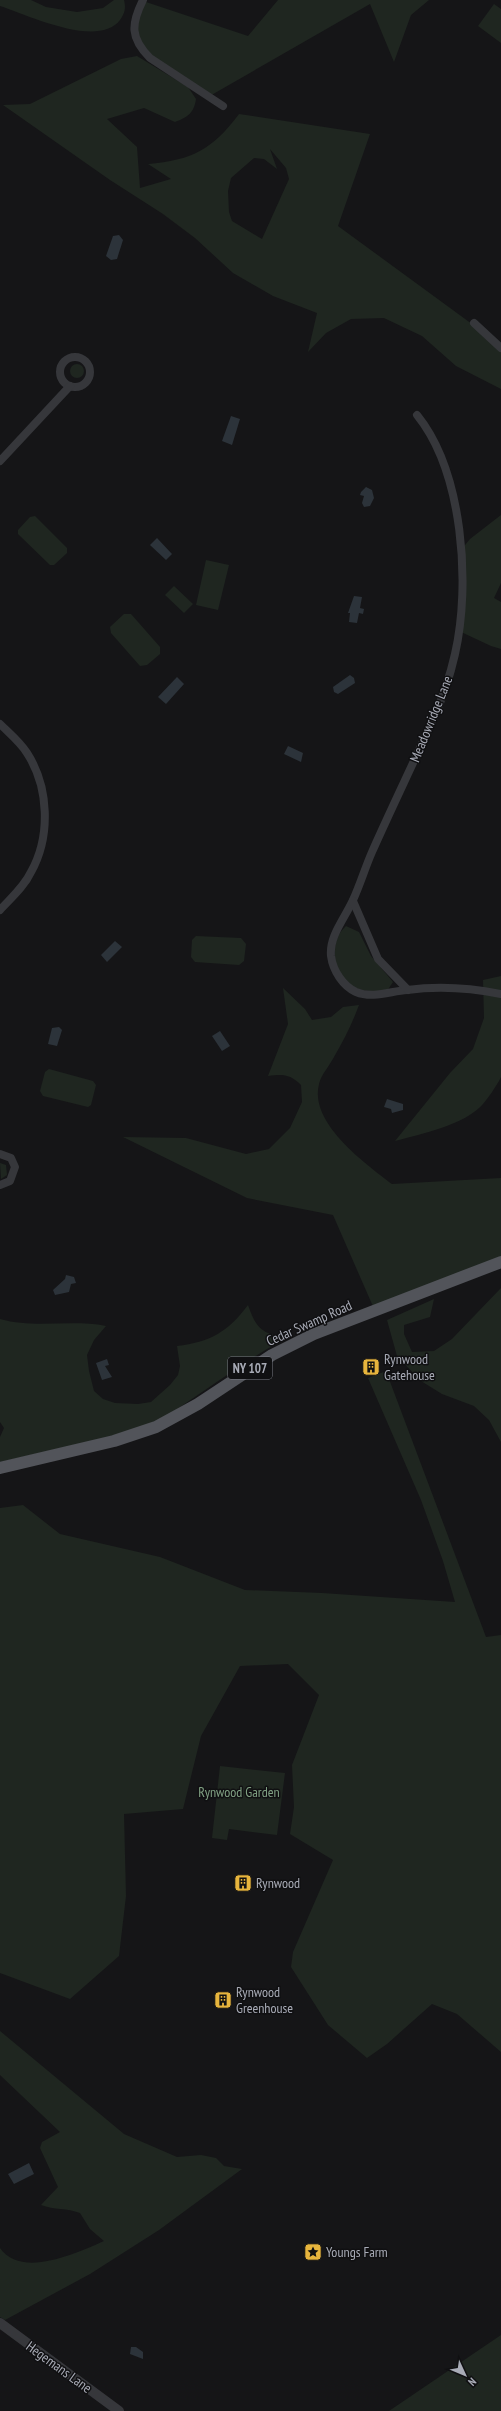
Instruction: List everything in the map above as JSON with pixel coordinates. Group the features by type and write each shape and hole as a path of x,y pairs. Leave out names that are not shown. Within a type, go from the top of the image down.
{"main road":[{"name":"Cedar Swamp Road","path":"0,1468 114,1441 156,1427 198,1404 272,1355 314,1334 501,1262"}],"street":[{"path":"143,0 137,13 134,26 137,41 142,49 150,58 223,106"},
{"path":"474,323 501,348"},
{"path":"0,461 70,386"},
{"name":"Meadowridge Lane","path":"417,415 434,439 455,508 461,550 460,622 455,654 444,694 372,853 353,901 337,930 332,944 331,956 337,975 345,985 356,992 369,995 408,990 480,989 501,994"},
{"path":"0,724 30,758 37,770 45,806 41,847 36,863 21,887 0,910"},
{"path":"353,901 378,959 408,990"},
{"path":"0,1154 11,1158 15,1172 10,1181 0,1185"},
{"name":"Hegemans Lane","path":"0,2323 119,2411"}],"green space":[{"path":"0,0 31,0 46,7 77,12 103,8 114,0 124,0 125,8 120,20 110,28 96,31 80,31 44,22 0,6"},
{"path":"278,0 429,0 411,15 394,62 370,4 208,97 150,58 134,33 143,1 248,36"},
{"path":"494,4 501,9 501,43 478,26"},
{"path":"137,56 188,87 196,99 194,108 190,114 175,122 144,108 107,119 137,147 140,188 171,179 148,164 177,160 200,151 220,136 239,114 370,134 338,226 487,335 501,348 501,389 456,366 422,336 384,318 351,319 326,333 308,352 317,313 273,296 233,273 195,238 163,214 110,180 3,105 30,104 121,59","holes":["270,149 286,168 289,179 262,239 232,221 229,212 228,191 231,178 254,158 264,159 277,169"]},
{"path":"74,364 80,364 84,368 84,374 80,378 74,378 70,374 70,368"},
{"path":"501,515 501,583 494,598 501,602 501,649 459,631 461,550 470,539"},
{"path":"35,516 67,548 67,553 54,565 50,565 18,534 18,530 30,517"},
{"path":"206,560 229,565 218,610 196,605"},
{"path":"174,586 193,604 184,613 165,595"},
{"path":"124,614 131,614 160,647 160,654 147,665 140,666 111,633 110,627"},
{"path":"346,926 359,932 371,956 393,982 387,991 371,991 355,988 342,976 337,968 335,950 336,941"},
{"path":"196,936 241,938 246,944 244,961 239,965 195,962 191,957 192,940"},
{"path":"501,976 501,1077 495,1087 483,1104 465,1118 430,1132 395,1141 450,1073 473,1049 484,1018 483,980"},
{"path":"283,988 305,1009 312,1020 331,1017 343,1007 359,1005 354,1019 320,1081 318,1099 322,1113 331,1127 354,1153 392,1184 501,1178 501,1262 375,1311 333,1215 247,1198 123,1137 186,1138 246,1154 269,1149 290,1128 302,1102 301,1085 297,1081 286,1076 268,1076 288,1024"},
{"path":"49,1069 93,1081 96,1085 91,1105 88,1107 43,1096 40,1091 45,1072"},
{"path":"0,1163 6,1165 7,1175 1,1179"},
{"path":"501,1288 501,1442 489,1420 474,1406 442,1394 421,1381 397,1356 387,1320 434,1299 430,1317 404,1325 404,1334 412,1352 434,1351 452,1339"},
{"path":"248,1305 260,1328 270,1334 285,1338 246,1362 164,1418 119,1435 0,1462 0,1437 4,1428 0,1422 0,1319 13,1322 40,1324 80,1323 106,1326 94,1340 87,1355 94,1391 103,1399 115,1403 138,1404 151,1402 170,1385 178,1375 180,1366 177,1346 199,1342 217,1334 233,1322"},
{"path":"386,1371 486,1637 501,1635 501,2052 457,2014 432,2004 387,2044 367,2058 328,2025 291,1967 293,1952 333,1860 290,1834 294,1807 292,1765 319,1695 288,1664 240,1666 201,1736 183,1809 124,1814 126,1896 119,1956 70,1999 0,1973 0,1508 23,1505 60,1534 160,1557 245,1590 322,1593 455,1602 443,1561 421,1500 368,1378"},
{"name":"Rynwood Garden","path":"220,1766 285,1773 277,1835 229,1829 227,1840 212,1838"},
{"path":"0,2031 124,2134 177,2157 201,2155 216,2158 224,2166 242,2169 159,2230 90,2274 5,2320 0,2317 0,2248 9,2257 21,2262 35,2263 65,2257 104,2241 90,2229 80,2213 41,2205 58,2187 40,2148 42,2142 60,2132 0,2075"},
{"path":"501,2335 501,2411 389,2411"}],"shaded area":[{"path":"119,235 123,240 117,259 111,260 106,256 113,236"},
{"path":"231,416 240,419 232,445 222,441"},
{"path":"366,487 372,490 374,498 370,506 364,507 362,503 364,496 360,495"},
{"path":"157,538 172,554 166,560 150,545"},
{"path":"354,596 362,597 360,608 364,609 363,614 359,613 357,623 349,622 350,613 348,613"},
{"path":"350,675 354,678 355,683 338,694 334,692 333,687"},
{"path":"177,677 184,684 166,704 158,697"},
{"path":"288,746 303,753 301,762 284,754"},
{"path":"115,941 122,947 107,962 101,955"},
{"path":"59,1027 62,1030 57,1046 48,1044 52,1028"},
{"path":"220,1031 230,1046 222,1051 212,1036"},
{"path":"387,1099 403,1104 403,1110 392,1113 391,1109 384,1107"},
{"path":"66,1275 74,1277 76,1283 71,1284 69,1292 55,1295 53,1290 65,1279"},
{"path":"107,1359 109,1365 105,1366 112,1377 102,1380 96,1363"},
{"path":"29,2163 34,2174 14,2184 8,2174"},
{"path":"131,2347 136,2347 143,2352 143,2359 130,2354"}],"place":[{"name":"Rynwood Gatehouse","path":"371,1367"},
{"name":"Rynwood","path":"243,1883"},
{"name":"Rynwood Greenhouse","path":"223,2000"},
{"name":"Youngs Farm","path":"313,2252"}]}
